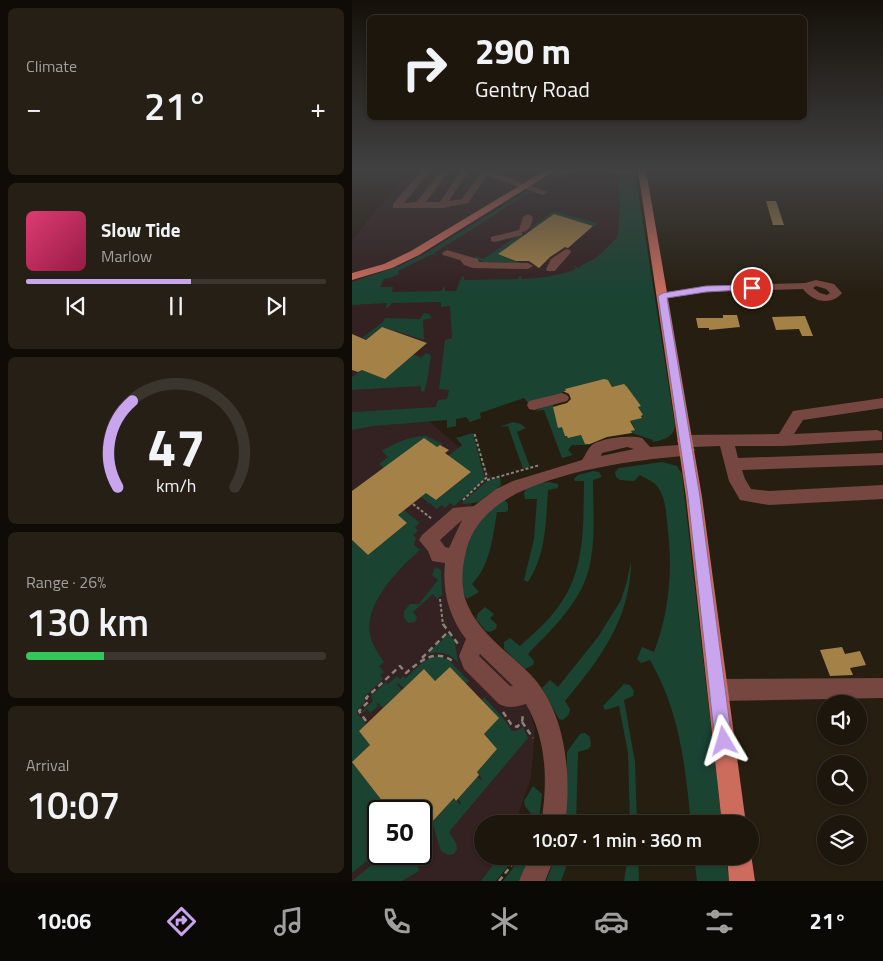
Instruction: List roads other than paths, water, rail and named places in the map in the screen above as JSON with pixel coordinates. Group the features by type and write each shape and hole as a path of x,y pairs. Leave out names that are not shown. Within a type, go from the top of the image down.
{"main road":[{"path":"352,277 403,259 482,211"},
{"path":"649,211 686,446 733,815"},
{"path":"740,865 742,881"}],"street":[{"path":"495,239 520,231 527,225 528,217"},
{"path":"551,270 555,261 566,252"},
{"path":"447,253 468,263 528,266"},
{"path":"663,296 706,289 806,286"},
{"path":"534,405 562,398"},
{"path":"783,440 798,415 882,403"},
{"path":"554,815 557,784 553,746 541,711 530,692 514,697 506,697 471,662 469,656 478,636 462,615 456,598 453,576 456,556 466,529 477,513 492,499 510,488 531,479 646,453 726,440 881,436"},
{"path":"726,440 737,480 746,495 768,498 882,492"},
{"path":"733,464 882,459"},
{"path":"456,556 438,555 436,547 428,540 459,513 477,513"},
{"path":"718,690 882,688"},
{"path":"532,881 539,865"}]}
